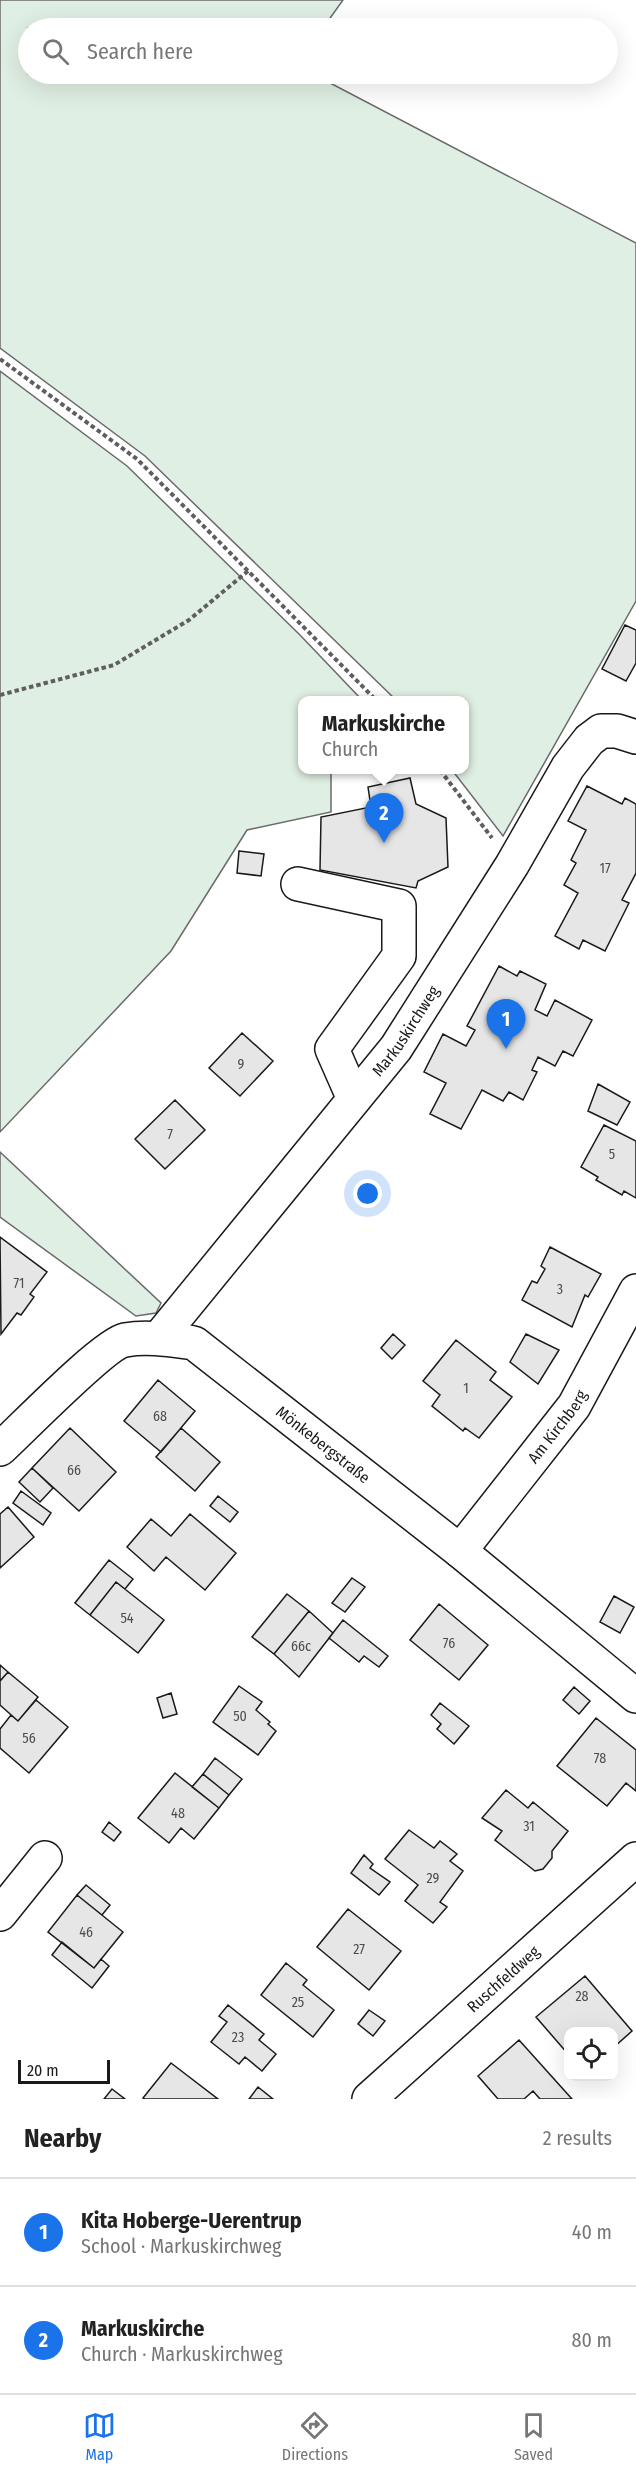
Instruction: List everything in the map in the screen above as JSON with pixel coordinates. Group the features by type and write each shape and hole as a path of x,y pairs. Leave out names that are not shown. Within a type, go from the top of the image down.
{"street":[{"name":"Markuskirchweg","path":"159,1338 396,1048 512,865 568,767 589,740 601,731 617,731 636,737"},
{"path":"298,884 399,906 399,956 333,1048 354,1099"},
{"name":"Am Kirchberg","path":"460,1551 574,1406 636,1291"},
{"name":"Mönkebergstraße","path":"0,1449 95,1359 122,1340 159,1338 194,1343 460,1551 636,1696"},
{"path":"0,1914 45,1858"},
{"name":"Ruschfeldweg","path":"369,2099 636,1859"}],"path":[{"path":"0,359 137,459 372,696"},
{"path":"0,695 114,665 189,620 248,571"},
{"path":"443,774 512,865"}],"green space":[{"path":"0,0 343,0 330,18 18,18 18,84 332,84 636,243 636,601 503,836 455,774 469,774 469,696 392,696 145,456 0,348"},
{"path":"0,371 127,466 300,635 358,696 298,696 298,774 331,774 331,812 247,830 171,951 0,1132"},
{"path":"0,1152 161,1303 156,1313 136,1316 0,1217"}],"building":[{"path":"625,625 636,630 636,663 626,681 602,669"},
{"path":"410,778 416,804 446,818 448,867 418,881 416,888 320,870 321,817 371,807 368,787"},
{"path":"587,786 622,804 625,798 636,804 636,873 622,900 629,903 605,951 583,940 579,949 555,936 578,893 564,885 576,863 571,860 586,830 568,821"},
{"path":"239,851 264,854 261,876 237,873"},
{"path":"499,966 517,976 520,971 546,984 535,1010 547,1016 555,1000 592,1020 573,1056 563,1051 555,1066 538,1057 532,1070 537,1072 523,1100 509,1092 503,1101 482,1090 461,1129 430,1114 446,1083 424,1072 443,1034 466,1046 475,1030 467,1026"},
{"path":"242,1033 273,1061 240,1096 209,1068"},
{"path":"598,1084 630,1102 617,1125 588,1111"},
{"path":"175,1100 205,1130 165,1169 135,1139"},
{"path":"604,1125 636,1141 636,1198 624,1191 622,1195 596,1180 598,1177 581,1167"},
{"path":"0,1237 47,1272 30,1294 34,1297 21,1315 17,1313 1,1334"},
{"path":"550,1247 601,1274 588,1297 585,1295 572,1327 522,1300 532,1281 537,1283 545,1269 541,1266"},
{"path":"393,1334 405,1345 392,1359 381,1348"},
{"path":"526,1334 559,1350 538,1384 510,1362"},
{"path":"456,1340 496,1372 490,1380 512,1397 479,1438 465,1428 463,1431 432,1406 440,1395 423,1381"},
{"path":"158,1380 195,1411 161,1452 124,1421"},
{"path":"70,1428 116,1472 79,1511 32,1468"},
{"path":"181,1428 220,1462 195,1491 156,1457"},
{"path":"32,1468 53,1488 40,1502 19,1482"},
{"path":"21,1491 51,1513 43,1525 13,1503"},
{"path":"218,1496 238,1512 230,1522 210,1506"},
{"path":"8,1507 34,1537 0,1568 0,1514"},
{"path":"190,1514 236,1553 205,1590 166,1557 154,1571 127,1547 151,1519 171,1536"},
{"path":"109,1560 133,1579 125,1589 116,1582 90,1615 75,1603"},
{"path":"352,1578 365,1587 345,1612 332,1603"},
{"path":"116,1582 164,1620 138,1653 90,1615"},
{"path":"287,1594 309,1611 274,1654 252,1637"},
{"path":"614,1596 634,1607 620,1633 600,1622"},
{"path":"439,1604 488,1645 459,1680 410,1640"},
{"path":"309,1611 333,1633 299,1677 274,1654"},
{"path":"343,1620 388,1656 379,1667 364,1656 359,1662 329,1638"},
{"path":"0,1665 8,1672 0,1681"},
{"path":"8,1672 38,1697 18,1721 0,1705 0,1681"},
{"path":"239,1686 262,1702 256,1710 270,1722 268,1724 276,1731 258,1755 213,1722"},
{"path":"574,1687 590,1701 579,1714 563,1700"},
{"path":"171,1693 177,1714 163,1718 157,1698"},
{"path":"36,1700 68,1727 29,1773 0,1748 0,1729 11,1715 18,1721"},
{"path":"440,1703 469,1726 454,1744 437,1729 441,1724 431,1715"},
{"path":"596,1718 636,1750 636,1791 626,1783 607,1806 557,1766"},
{"path":"215,1758 242,1779 229,1795 203,1774"},
{"path":"175,1773 219,1808 194,1839 181,1828 169,1843 138,1818"},
{"path":"203,1774 229,1795 219,1808 192,1787"},
{"path":"506,1790 528,1808 533,1802 568,1831 552,1851 552,1858 543,1869 535,1871 495,1840 502,1831 482,1818"},
{"path":"109,1822 121,1832 114,1841 102,1832"},
{"path":"409,1830 434,1848 440,1841 457,1854 450,1861 463,1871 440,1902 447,1907 433,1923 405,1901 418,1885 385,1859"},
{"path":"364,1855 373,1864 370,1868 390,1882 379,1895 351,1873"},
{"path":"86,1885 110,1905 102,1915 77,1895"},
{"path":"77,1895 123,1932 94,1968 48,1932"},
{"path":"348,1909 401,1951 369,1990 317,1947"},
{"path":"62,1942 94,1968 101,1959 109,1966 92,1988 52,1955"},
{"path":"286,1963 307,1980 303,1985 334,2010 313,2037 261,1995"},
{"path":"585,1976 632,2031 618,2043 618,2027 564,2027 564,2049 536,2017"},
{"path":"228,2005 264,2034 259,2040 276,2054 262,2071 245,2057 239,2064 211,2042 227,2022 219,2016"},
{"path":"369,2010 385,2021 373,2036 358,2024"},
{"path":"519,2040 572,2099 540,2099 533,2091 524,2099 498,2099 478,2076"},
{"path":"171,2063 218,2099 143,2098"},
{"path":"258,2087 273,2099 249,2099"},
{"path":"112,2089 125,2099 104,2099"}],"place":[{"name":"Markuskirche","path":"384,843"},
{"name":"Kita Hoberge-Uerentrup","path":"506,1049"}]}
